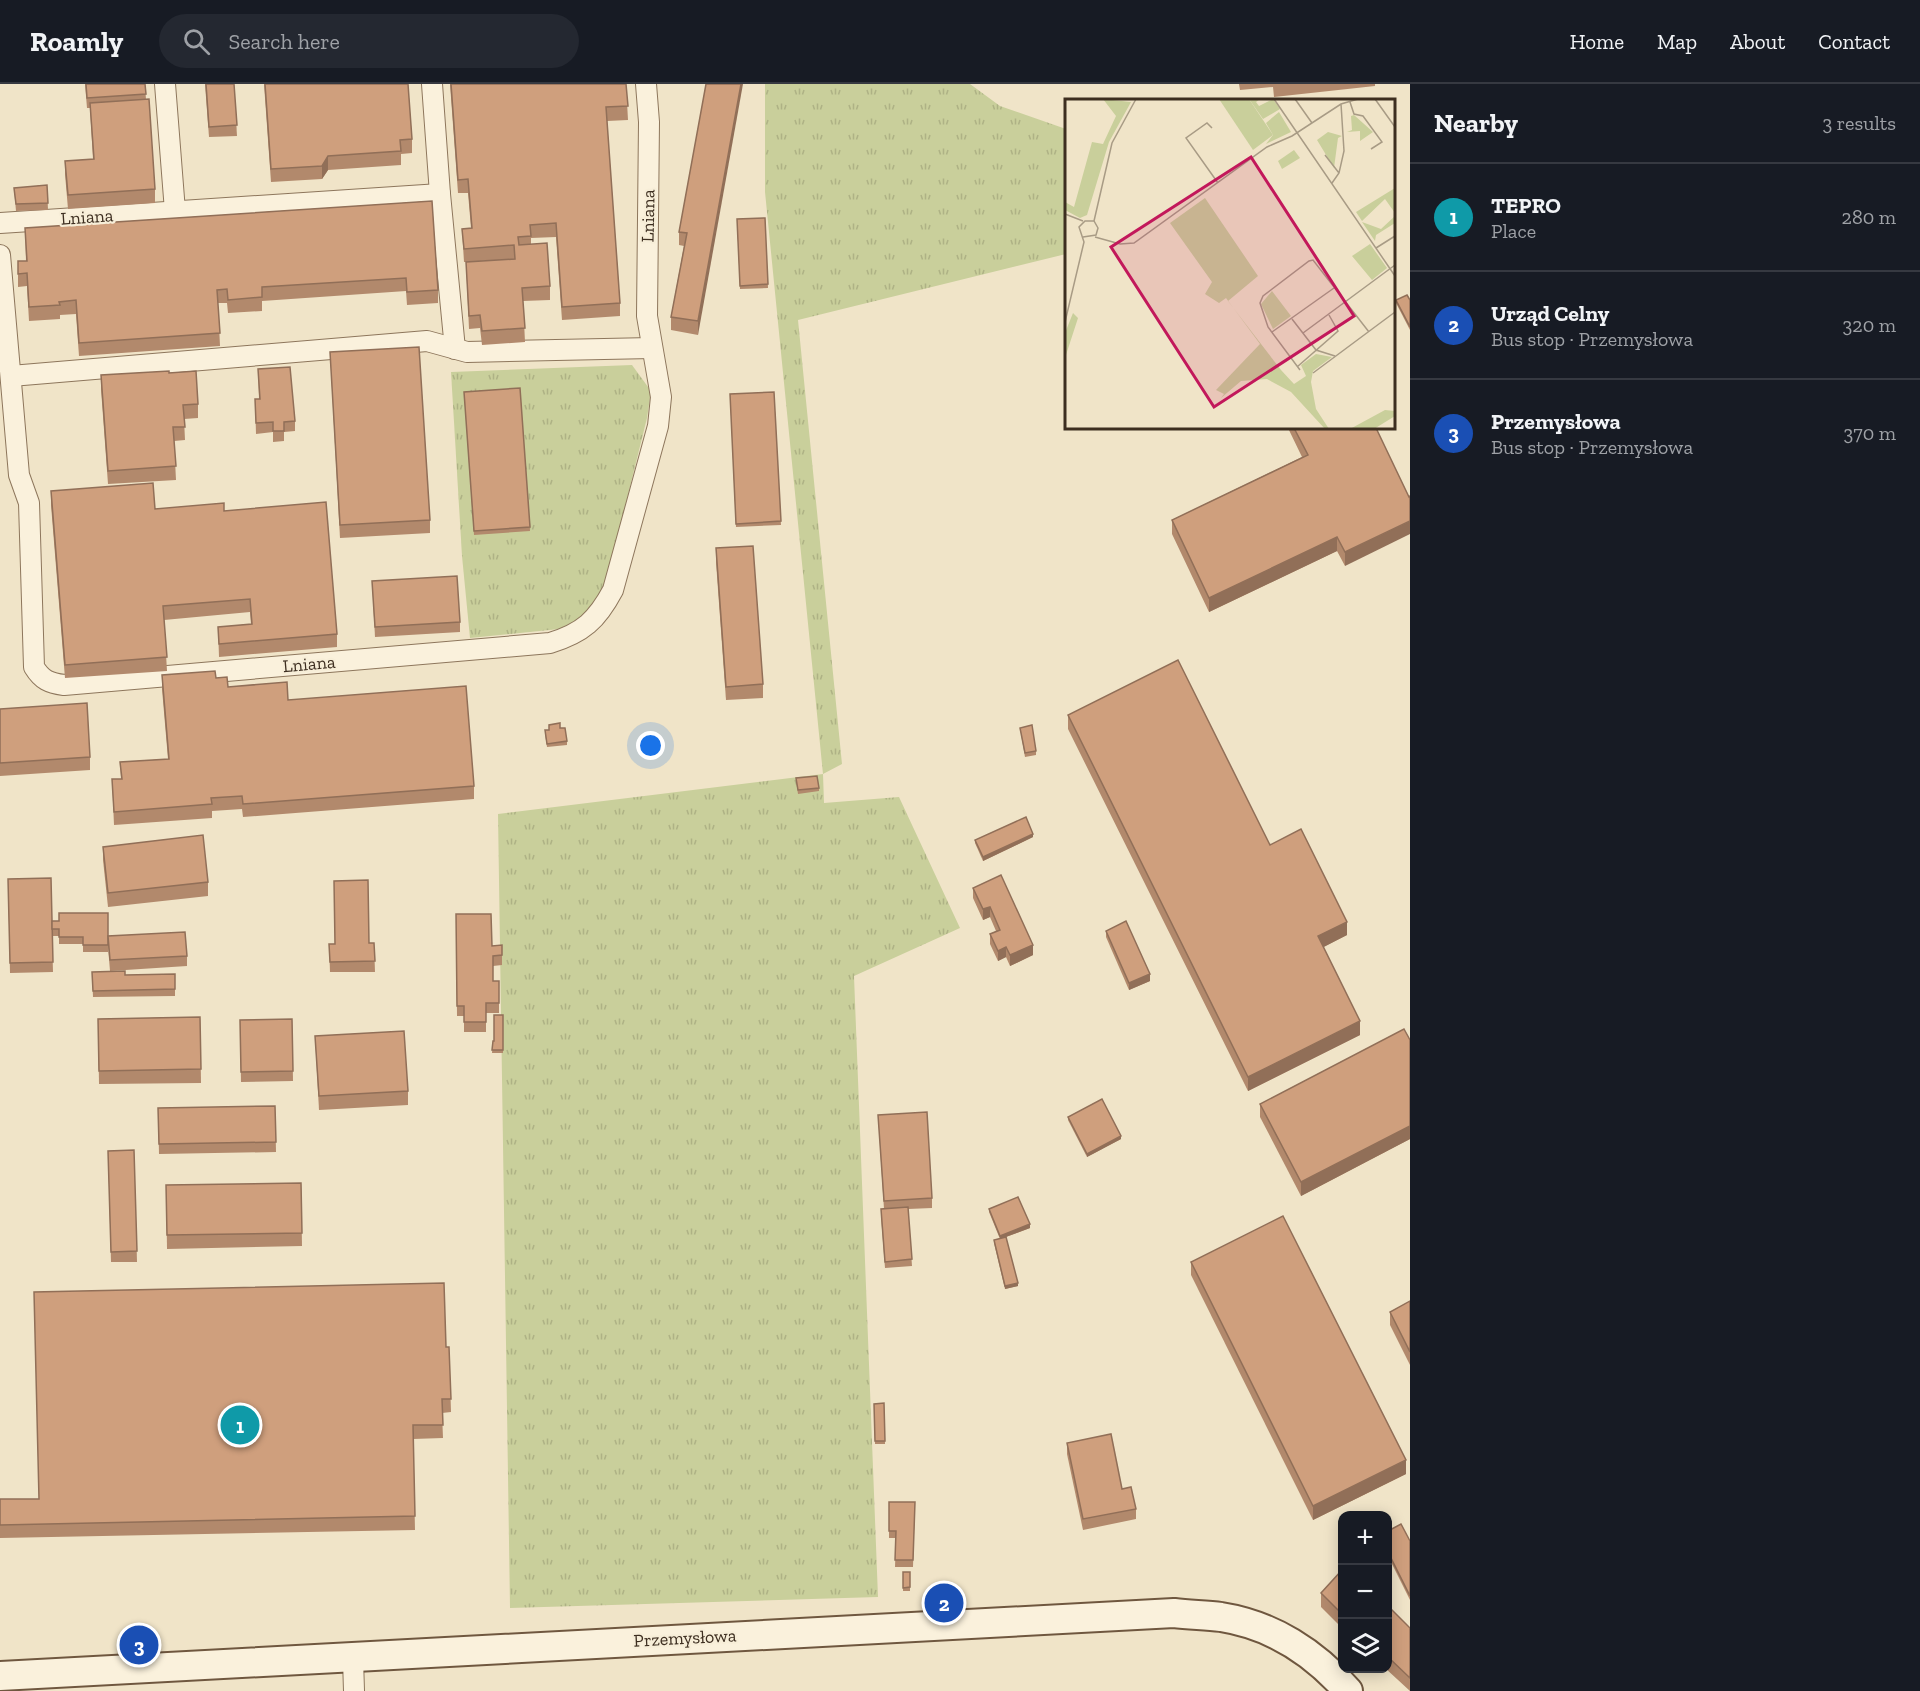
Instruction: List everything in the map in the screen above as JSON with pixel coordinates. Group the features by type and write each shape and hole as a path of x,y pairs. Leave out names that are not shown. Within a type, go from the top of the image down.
{"street":[{"path":"165,84 175,211"},
{"path":"432,84 455,349"},
{"name":"Lniana","path":"0,255 19,475 29,503 34,667 40,677 49,683 64,685 550,643 568,638 590,624 603,610 613,590 658,426 661,398 646,316 649,122 646,84"},
{"name":"Lniana","path":"0,223 440,194"},
{"path":"10,376 427,341 467,352 652,348"},
{"name":"Przemysłowa","path":"0,1676 353,1659 462,1650 1174,1613 1222,1617 1262,1628 1312,1656 1348,1691"},
{"path":"353,1659 354,1691"}],"green space":[{"path":"765,84 970,84 1000,106 1065,129 1065,254 798,320 842,764 823,774 765,192"},
{"path":"632,365 651,391 647,418 604,592 590,614 559,629 470,638 462,556 451,372"},
{"path":"823,774 824,803 899,797 960,928 854,976 878,1597 510,1608 498,814"}],"building":[{"path":"86,84 145,84 146,94 87,98"},
{"path":"206,84 234,84 237,125 209,127"},
{"path":"265,84 408,84 412,139 400,140 401,151 328,156 322,166 271,169"},
{"path":"451,84 626,84 628,106 606,107 620,303 562,307 556,223 530,225 531,236 518,237 519,245 547,243 550,286 522,288 525,328 482,331 480,315 469,316 466,262 515,259 514,245 464,249 462,229 472,228 468,179 458,180"},
{"path":"706,84 741,84 698,321 671,317 687,233 679,232"},
{"path":"149,99 155,189 68,195 65,161 94,159 90,103"},
{"path":"47,185 48,203 16,204 14,188"},
{"path":"432,201 438,290 407,292 406,278 262,287 262,297 228,300 227,289 217,290 220,333 79,343 76,300 59,302 60,305 29,307 27,273 18,274 18,261 27,261 25,228"},
{"path":"765,218 768,284 740,286 737,219"},
{"path":"1407,295 1410,300 1410,327 1396,300"},
{"path":"419,347 430,520 340,525 330,352"},
{"path":"290,367 295,421 284,422 284,431 273,431 273,422 256,423 255,399 260,399 258,369"},
{"path":"169,371 169,373 196,371 198,404 183,405 185,427 173,427 176,466 108,471 101,375"},
{"path":"520,388 530,527 474,531 464,392"},
{"path":"774,392 781,521 736,524 730,394"},
{"path":"1295,429 1376,429 1410,496 1410,521 1345,552 1337,537 1209,598 1172,520 1308,455"},
{"path":"153,483 155,509 224,503 224,511 326,502 337,634 219,644 218,627 252,624 250,599 163,606 167,657 65,665 51,491"},
{"path":"753,546 763,684 726,687 716,548"},
{"path":"457,576 460,622 375,627 372,581"},
{"path":"1178,660 1270,845 1301,829 1347,922 1318,936 1360,1021 1248,1077 1068,715"},
{"path":"215,671 216,678 227,677 228,687 287,682 288,700 466,686 474,786 243,804 242,796 211,798 212,804 114,812 112,779 122,779 120,762 169,759 162,675"},
{"path":"87,703 90,757 0,763 0,709"},
{"path":"560,723 560,728 565,728 567,741 547,744 545,730 549,730 549,725"},
{"path":"1032,725 1036,751 1025,753 1020,728"},
{"path":"817,776 819,788 798,790 796,778"},
{"path":"1026,817 1033,834 983,857 975,840"},
{"path":"203,835 208,882 108,893 103,847"},
{"path":"1001,875 1033,945 1010,955 1006,947 998,951 990,934 1000,930 990,907 983,909 973,888"},
{"path":"51,878 53,962 10,963 8,879"},
{"path":"368,880 369,943 374,943 375,961 330,962 329,944 335,944 334,881"},
{"path":"59,913 108,913 108,945 83,945 83,937 59,937 59,929 52,929 52,921 59,921"},
{"path":"456,914 491,914 492,946 502,945 502,955 493,956 493,981 499,981 499,1003 486,1003 486,1022 464,1022 464,1006 457,1006"},
{"path":"1126,921 1150,974 1129,983 1106,931"},
{"path":"185,932 187,956 110,960 108,936"},
{"path":"125,971 125,975 175,974 175,989 93,991 92,972"},
{"path":"494,1015 503,1015 503,1050 492,1050"},
{"path":"200,1017 201,1069 99,1071 98,1019"},
{"path":"292,1019 293,1071 241,1072 240,1020"},
{"path":"1404,1029 1410,1040 1410,1126 1301,1182 1260,1104"},
{"path":"404,1031 408,1091 319,1096 315,1036"},
{"path":"1102,1099 1121,1136 1087,1154 1068,1117"},
{"path":"275,1106 276,1142 159,1144 158,1108"},
{"path":"927,1112 932,1198 884,1201 878,1115"},
{"path":"134,1150 137,1251 111,1252 108,1151"},
{"path":"301,1183 302,1233 167,1235 166,1185"},
{"path":"1018,1197 1030,1224 1000,1236 989,1209"},
{"path":"908,1207 912,1259 885,1262 881,1209"},
{"path":"1283,1216 1406,1460 1313,1506 1191,1262"},
{"path":"1006,1237 1018,1283 1005,1286 994,1240"},
{"path":"444,1283 446,1347 449,1347 451,1399 442,1399 443,1425 413,1425 415,1516 0,1525 0,1499 39,1499 34,1292"},
{"path":"1410,1301 1410,1352 1390,1312"},
{"path":"884,1403 885,1441 875,1441 874,1404"},
{"path":"1111,1434 1122,1489 1131,1487 1136,1509 1083,1519 1067,1443"},
{"path":"889,1502 915,1502 913,1560 895,1560 896,1531 889,1531"},
{"path":"1401,1524 1410,1541 1410,1596 1392,1560 1392,1529"},
{"path":"903,1572 910,1572 910,1587 903,1588"},
{"path":"1338,1574 1338,1610 1321,1593"},
{"path":"1392,1610 1410,1628 1410,1678 1392,1661"}],"place":[{"name":"TEPRO","path":"240,1425"},
{"name":"Urząd Celny","path":"944,1603"},
{"name":"Przemysłowa","path":"139,1645"}]}
